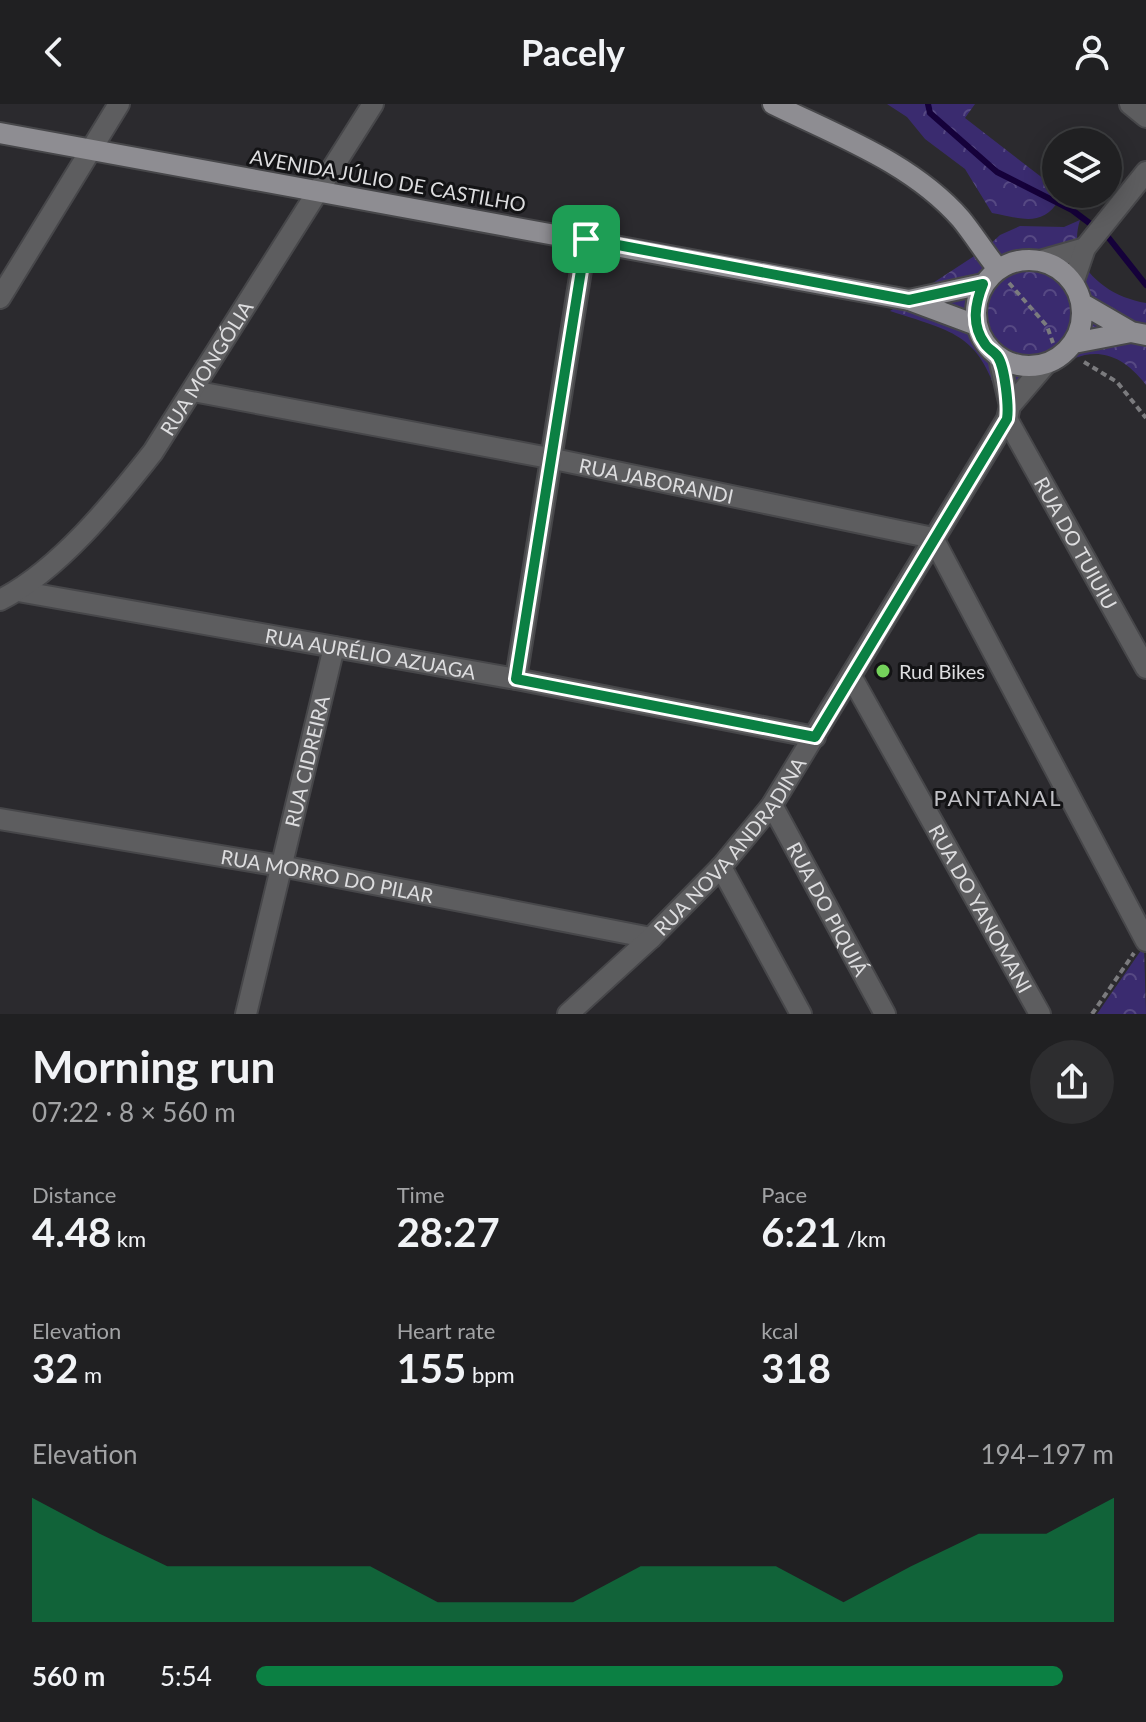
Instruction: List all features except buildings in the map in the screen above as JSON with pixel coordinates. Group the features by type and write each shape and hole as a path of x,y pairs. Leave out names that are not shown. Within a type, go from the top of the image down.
{"main road":[{"path":"773,104 885,159 921,183 960,218 990,277"},
{"name":"AVENIDA JÚLIO DE CASTILHO","path":"0,133 909,300"},
{"path":"909,300 990,277 1022,260 1043,260 1073,283 1081,303 1081,324 1074,343 1059,358 1045,365 1022,367 999,358 985,344 976,325 975,304 990,277"},
{"path":"909,300 976,325"},
{"path":"1081,303 1141,334"},
{"path":"1074,343 1141,334"}],"street":[{"path":"0,298 119,104"},
{"name":"RUA MONGÓLIA","path":"9,596 115,500 193,391 373,104"},
{"path":"1130,104 1146,117"},
{"path":"1073,283 1087,246 1146,172"},
{"path":"516,679 586,239"},
{"path":"1043,260 1087,246"},
{"path":"999,358 1008,412"},
{"name":"RUA NOVA ANDRADINA","path":"568,1014 651,938 721,867 772,805 852,678 1008,412 1045,365"},
{"name":"RUA JABORANDI","path":"193,391 549,458 933,538"},
{"name":"RUA DO TUIUIU","path":"1008,412 1146,668"},
{"path":"933,538 1145,939"},
{"name":"RUA AURÉLIO AZUAGA","path":"9,596 334,647 815,737"},
{"name":"RUA CIDREIRA","path":"246,1014 334,647"},
{"name":"RUA DO YANOMANI","path":"852,678 1040,1014"},
{"name":"RUA DO PIQUIÁ","path":"772,805 885,1014"},
{"name":"RUA MORRO DO PILAR","path":"0,819 281,866 651,938"},
{"path":"721,867 801,1014"}],"path":[{"path":"1092,1014 1145,939"}],"green space":[{"path":"887,104 975,104 965,118 1042,178 1042,208 1053,208 1045,215 1030,219 992,213 965,169 925,139 907,117"},
{"path":"1080,220 1078,251 1092,275 1116,293 1146,303 1146,385 1127,366 1108,356 1090,354 1054,370 1004,415 987,369 966,342 936,326 890,311 985,249 1000,235 1020,226 1064,227"},
{"path":"1144,946 1146,1014 1097,1014"}],"waterway":[{"path":"928,104 930,113 997,172 1072,210 1108,237 1146,285"}],"place":[{"name":"Rud Bikes","path":"883,671"}],"district":[{"name":"PANTANAL","path":"998,797"}],"route":[{"path":"586,239 909,300 983,284 975,304 976,325 985,344 999,358 1010,406 1007,419 815,737 516,679 586,239"}]}
